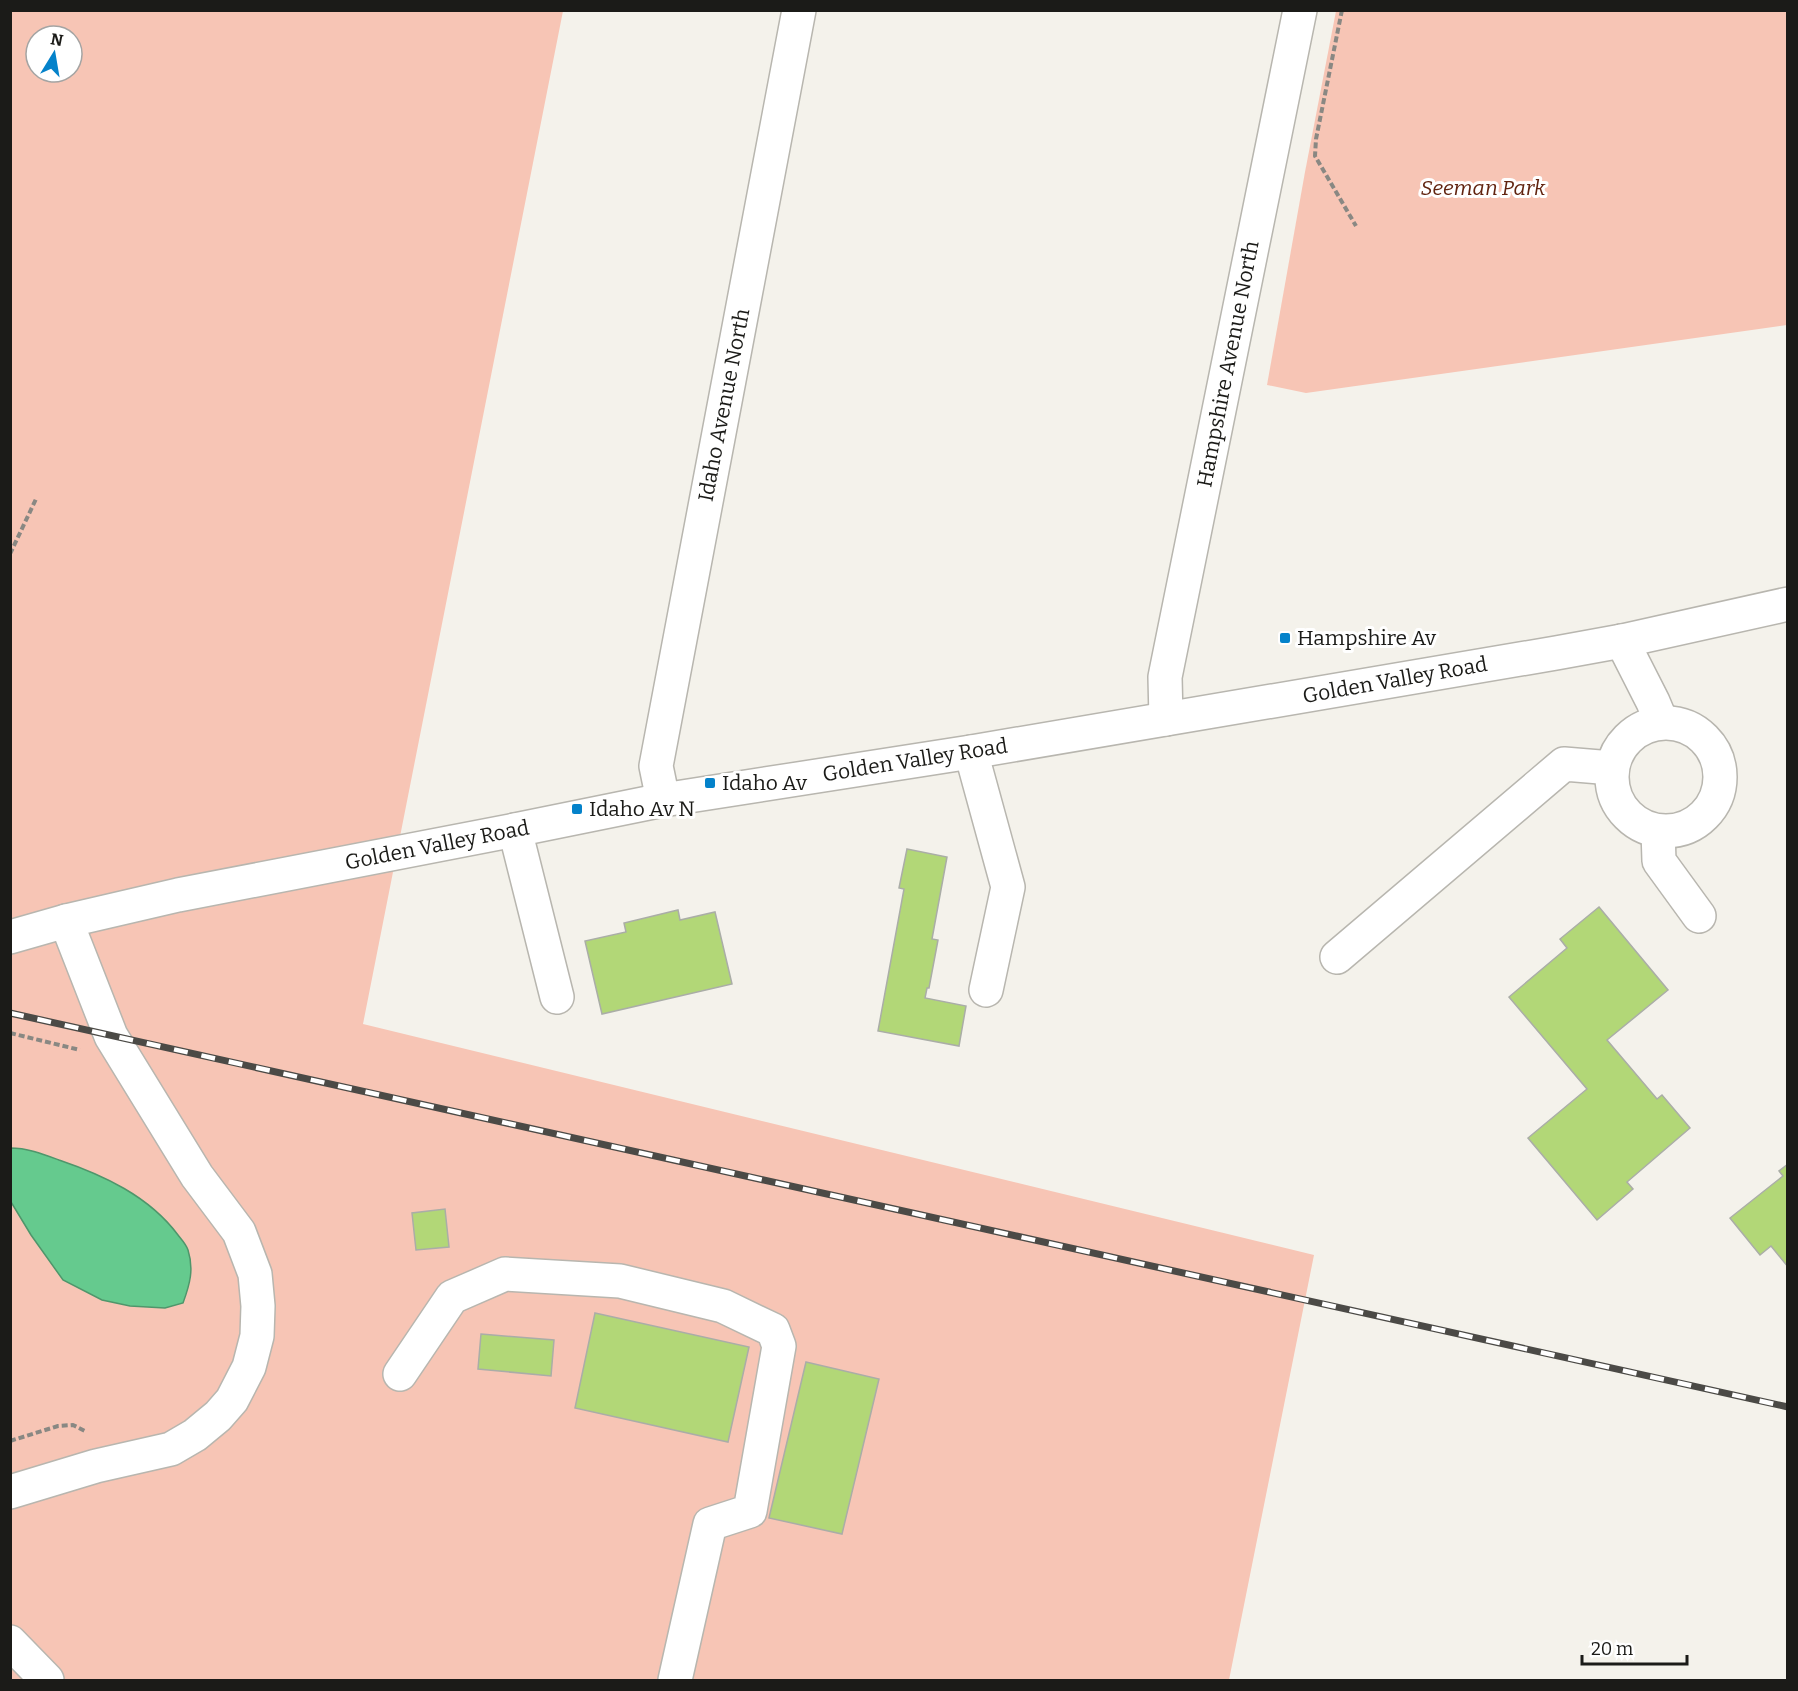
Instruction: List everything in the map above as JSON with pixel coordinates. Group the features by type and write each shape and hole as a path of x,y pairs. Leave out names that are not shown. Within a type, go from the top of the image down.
{"street":[{"name":"Idaho Avenue North","path":"663,800 656,766 798,10"},
{"name":"Hampshire Avenue North","path":"1166,719 1165,677 1300,10"},
{"name":"Golden Valley Road","path":"10,937 66,921 200,890 663,800 971,752 1622,641 1788,604"},
{"path":"1622,641 1653,702 1660,721"},
{"path":"1660,721 1697,731 1712,746 1720,765 1720,786 1712,806 1698,821 1679,830 1658,831 1637,823 1622,808 1613,789 1612,768 1620,747 1635,732 1660,721"},
{"path":"971,752 1008,887 986,990"},
{"path":"1336,957 1564,764 1612,768"},
{"path":"515,830 557,997"},
{"path":"1658,831 1659,861 1699,916"},
{"path":"10,1492 101,1464 171,1449 195,1435 218,1416 232,1400 249,1367 257,1336 258,1306 255,1274 239,1232 197,1176 111,1036 66,921"},
{"path":"400,1374 452,1297 505,1274 620,1281 723,1306 773,1330 780,1346 750,1511 710,1524 675,1680"},
{"path":"10,1642 47,1680"}],"path":[{"path":"1342,10 1316,140 1315,156 1356,226"},
{"path":"10,554 36,499"},
{"path":"10,1033 127,1061"},
{"path":"10,1440 58,1426 73,1425 87,1432 94,1443 101,1464"}],"green space":[{"path":"11,11 563,11 363,1024 1314,1255 1229,1680 11,1680"},
{"name":"Seeman Park","path":"1336,11 1787,11 1787,325 1306,393 1267,385"}],"shaded area":[{"path":"10,1148 35,1152 76,1166 124,1188 153,1209 166,1221 188,1250 191,1264 190,1277 183,1303 165,1308 130,1306 102,1300 63,1280 11,1202"}],"building":[{"path":"907,849 947,857 932,939 938,940 925,998 966,1006 959,1046 878,1031 904,889 899,888"},
{"path":"1599,907 1668,990 1607,1040 1657,1099 1662,1095 1690,1128 1627,1182 1633,1189 1597,1220 1528,1138 1587,1089 1509,997 1567,948 1560,939"},
{"path":"678,910 680,920 715,912 732,984 602,1014 585,941 626,932 624,923"},
{"path":"1788,1164 1788,1267 1771,1246 1760,1255 1730,1218 1783,1176 1779,1171"},
{"path":"445,1209 449,1247 416,1250 412,1213"},
{"path":"595,1313 749,1347 728,1442 575,1408"},
{"path":"481,1334 554,1340 551,1376 478,1369"},
{"path":"806,1362 879,1379 842,1534 769,1518"}],"railway":[{"path":"10,1013 1788,1407"}],"place":[{"name":"Hampshire Av","path":"1285,638"},
{"name":"Idaho Av","path":"710,783"},
{"name":"Idaho Av N","path":"577,809"}]}
